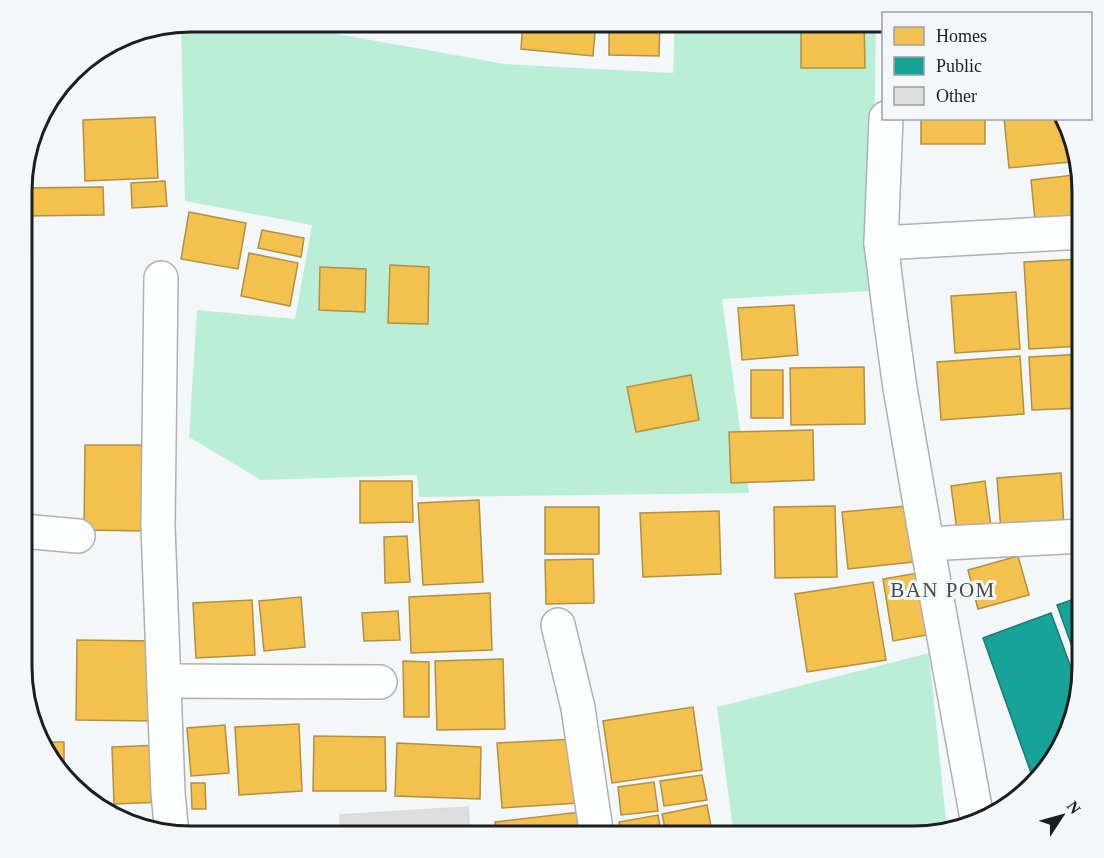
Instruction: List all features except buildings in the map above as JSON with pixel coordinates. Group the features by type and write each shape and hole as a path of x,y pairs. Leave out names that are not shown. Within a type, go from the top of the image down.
{"street":[{"path":"886,120 881,243 900,388 976,813"},
{"path":"881,243 1072,233"},
{"path":"161,278 158,526 171,825"},
{"path":"32,532 78,536"},
{"path":"927,544 1072,537"},
{"path":"558,625 578,708 595,826"},
{"path":"164,681 380,682"}],"green space":[{"path":"181,32 326,32 505,64 673,73 675,32 876,32 872,291 722,299 749,493 419,497 417,475 261,480 189,437 197,310 295,319 312,225 185,201"},
{"path":"929,653 946,823 914,826 733,826 717,707"}],"district":[{"name":"BAN POM","path":"943,590"}]}
